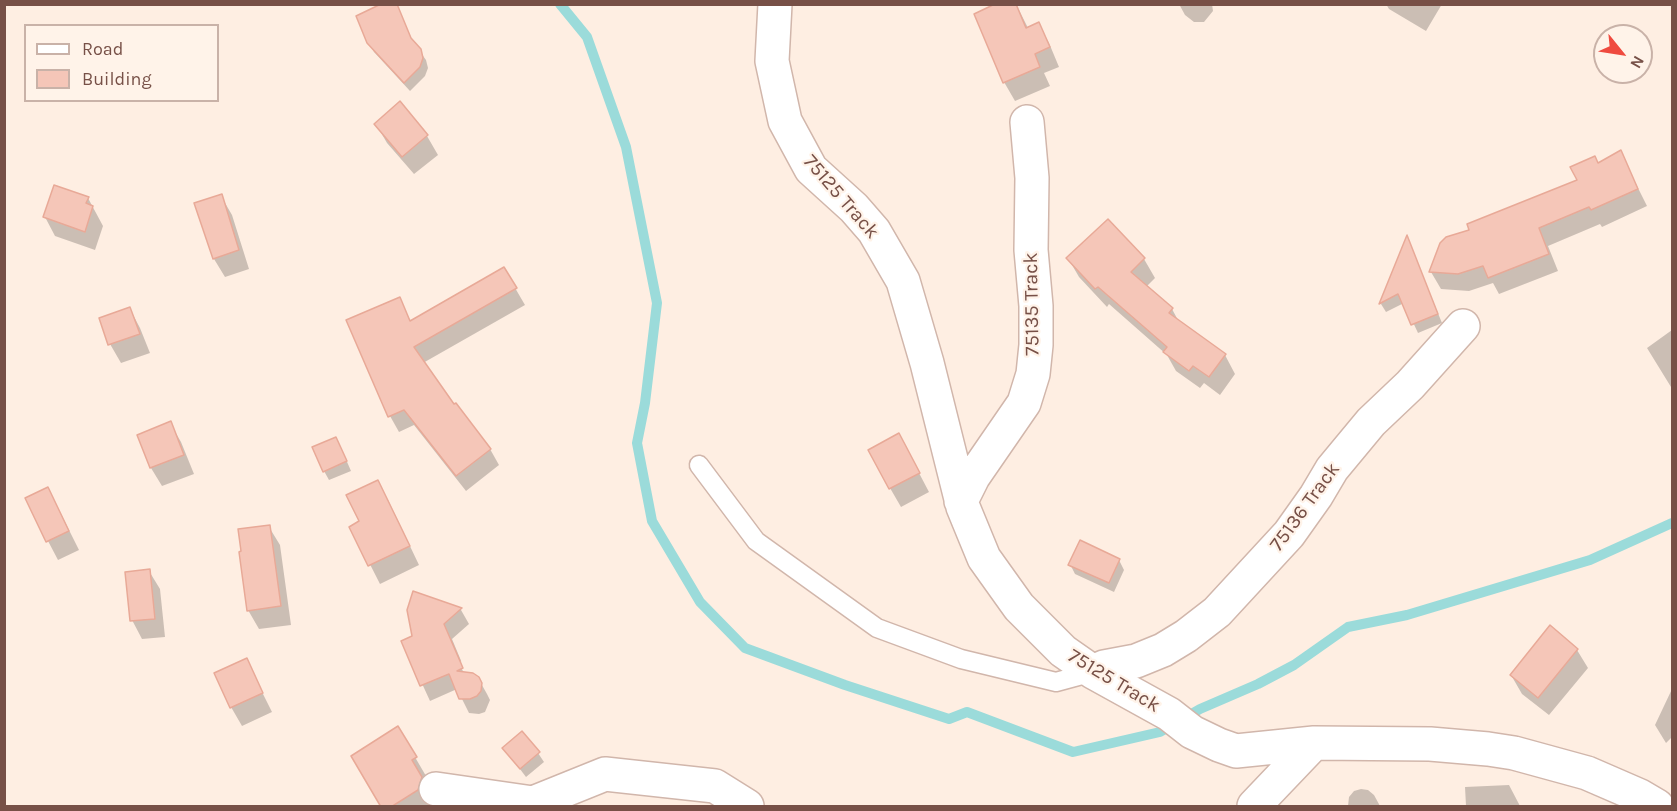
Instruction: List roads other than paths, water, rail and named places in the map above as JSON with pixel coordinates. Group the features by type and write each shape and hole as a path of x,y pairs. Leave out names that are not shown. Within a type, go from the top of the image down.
{"street":[{"name":"75125 Track","path":"775,4 772,61 785,121 811,169 854,208 874,231 903,280 927,363 961,501 984,558 1019,607 1063,651 1093,672 1180,723 1219,745 1236,750 1314,743 1430,744 1514,753 1587,773 1640,796 1658,807"},
{"name":"75135 Track","path":"961,501 972,477 1024,403 1033,374 1036,315 1031,250 1032,178 1027,122"},
{"name":"75136 Track","path":"1093,672 1104,667 1136,661 1163,650 1217,612 1289,534 1332,469 1371,422 1410,385 1463,326"},
{"path":"1254,807 1314,743"},
{"path":"436,789 533,803 605,774 715,786 747,807"}],"lane":[{"path":"699,465 756,541 877,628 961,659 1056,682 1093,672"}],"waterway":[{"path":"560,4 587,37 626,147 657,303 645,403 637,443 652,521 700,602 745,648 845,685 949,719 967,712 1073,752 1160,732 1200,709 1258,684 1294,665 1348,627 1407,615 1590,560 1672,523"}]}
